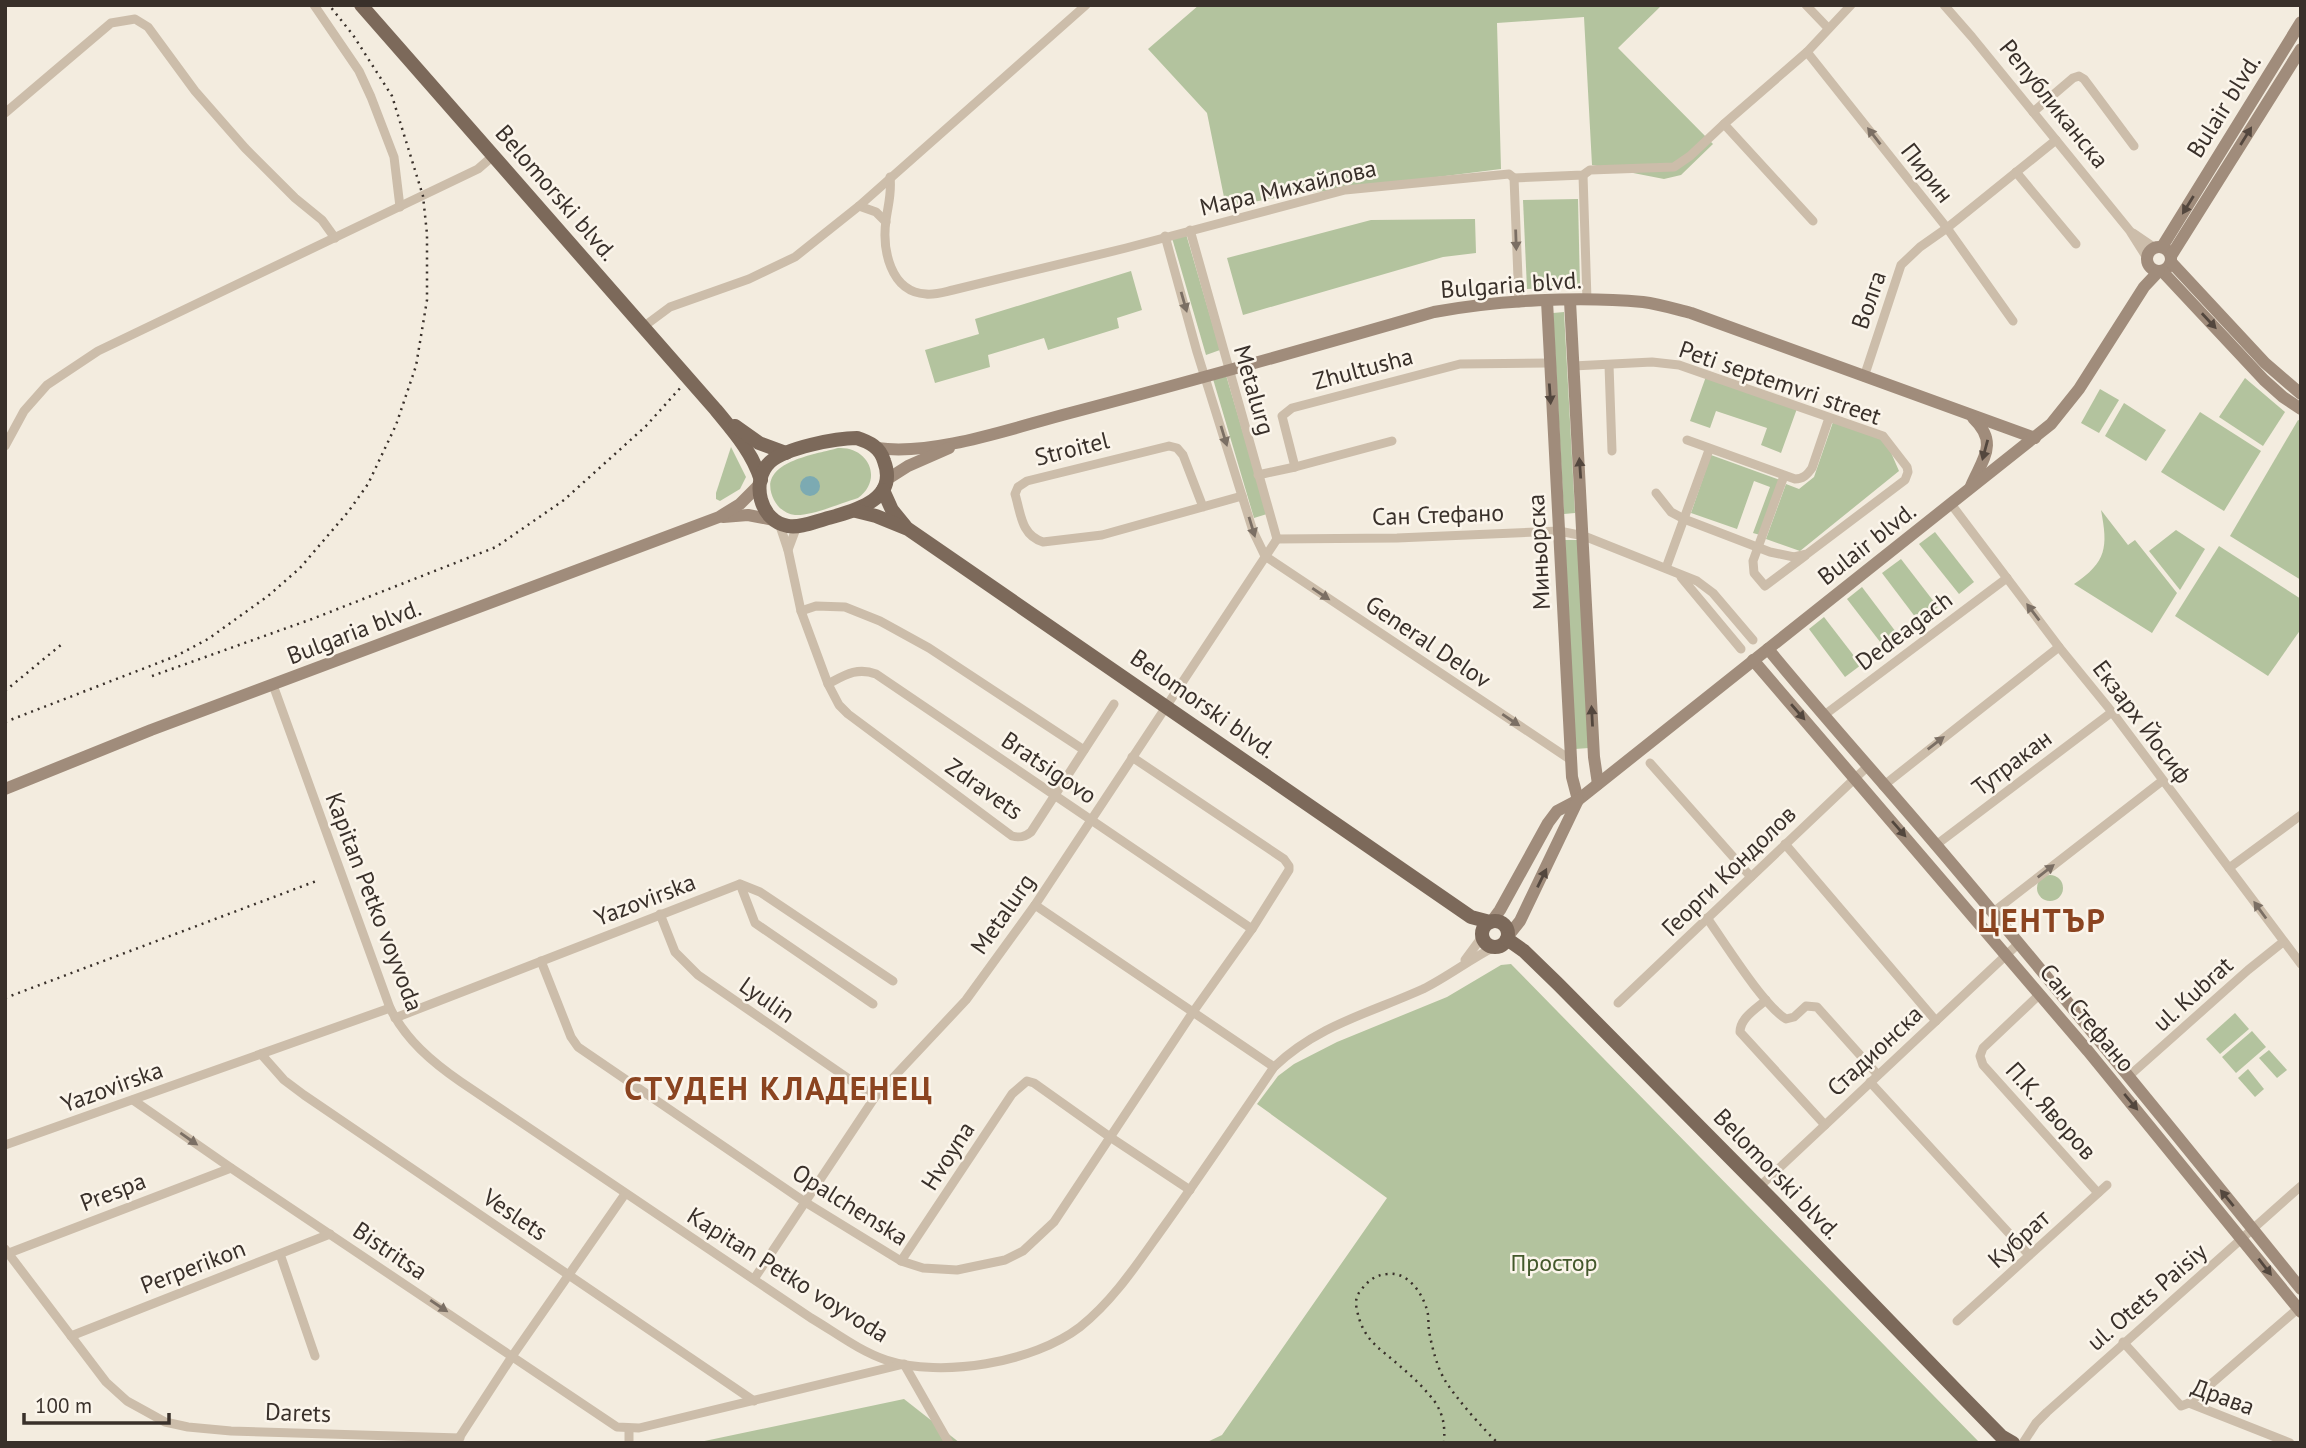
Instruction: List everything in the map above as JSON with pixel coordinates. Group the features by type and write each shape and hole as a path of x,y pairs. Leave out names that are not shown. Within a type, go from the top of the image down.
{"main road":[{"name":"Belomorski blvd.","path":"360,5 716,410 748,450 760,482"},
{"name":"Bulair blvd.","path":"1491,921 1500,910 1551,817 1598,785 2051,424 2071,401 2144,287 2301,22"},
{"name":"Bulair blvd.","path":"2160,260 2301,49"},
{"name":"Републиканска","path":"2160,260 2265,363 2292,393 2301,409"},
{"name":"Bulgaria blvd.","path":"877,448 902,451 968,440 1206,377 1434,312 1461,307 1587,300 1646,302 1690,313 2035,438"},
{"name":"Миньорска","path":"1570,301 1594,757 1598,785"},
{"name":"Миньорска","path":"1547,302 1548,363 1571,760 1573,787 1578,800"},
{"name":"Belomorski blvd.","path":"716,410 759,443 786,453"},
{"path":"1970,415 1985,431 1988,440 1986,452 1970,489"},
{"path":"852,438 869,442 877,448 886,465 884,485 873,502 856,511 788,526 777,521 762,504 760,482 767,466 786,453 852,438"},
{"name":"Bulgaria blvd.","path":"884,485 919,461 968,440"},
{"name":"Bulgaria blvd.","path":"5,789 151,730 719,517 733,510 760,482"},
{"name":"Belomorski blvd.","path":"884,485 892,510 908,529"},
{"name":"Belomorski blvd.","path":"856,511 908,529 1471,917 1491,921"},
{"name":"Bulgaria blvd.","path":"719,517 748,515 777,521"},
{"name":"Сан Стефано","path":"1768,649 2129,1076 2171,1129 2300,1308"},
{"name":"Сан Стефано","path":"1753,660 2040,993 2161,1138 2301,1289"},
{"name":"Bulair blvd.","path":"1507,938 1520,921 1578,800"},
{"name":"Belomorski blvd.","path":"1471,917 1481,936"},
{"path":"1491,921 1503,924 1507,929 1507,938 1501,946 1488,946 1481,936 1483,928 1491,921"},
{"name":"Belomorski blvd.","path":"1507,938 1558,984 2001,1436 2013,1443"},
{"path":"2161,1138 2171,1129"}],"street":[{"path":"314,5 359,71 371,97 394,157 400,207"},
{"path":"643,327 670,307 749,279 795,257 859,206 1087,5"},
{"path":"1806,5 1828,28"},
{"name":"Мара Михайлова","path":"890,177 891,198 886,222 887,253 892,270 902,284 926,294 967,287 1126,248 1345,190 1509,174 1514,178 1583,175 1590,170 1674,167 1690,156 1807,52 1851,5"},
{"name":"Републиканска","path":"1944,5 2130,231 2160,260"},
{"path":"5,113 111,23 135,19 148,27 195,91 245,148 295,198 322,220 335,238"},
{"name":"Пирин","path":"1807,52 1947,228 2013,321"},
{"path":"2033,112 2073,78 2079,76 2134,146"},
{"path":"1724,124 1814,221"},
{"name":"Волга","path":"1864,377 1901,265 2056,140"},
{"path":"5,445 24,411 47,385 99,351 478,169 493,156"},
{"path":"2016,172 2076,244"},
{"path":"1583,175 1587,300"},
{"path":"1514,178 1519,303"},
{"path":"859,206 876,212 886,222"},
{"name":"Metalurg","path":"754,1279 875,1097 966,1000 1035,905 1277,539 1190,230"},
{"name":"Metalurg","path":"1165,236 1242,496 1257,544 1265,556"},
{"name":"Peti septemvri street","path":"1573,366 1652,362 1679,365 1883,436 1907,467 1908,476 1807,554"},
{"name":"Zhultusha","path":"1295,467 1282,416 1292,408 1451,366 1548,363"},
{"path":"1609,365 1612,450"},
{"path":"1687,440 1795,479 1808,474 1812,468 1829,418"},
{"path":"1258,475 1392,441"},
{"name":"Stroitel","path":"1203,507 1183,455 1177,448 1169,446 1027,481 1018,487 1015,494 1026,533 1043,542 1102,535 1203,507 1242,496"},
{"path":"1666,568 1709,450"},
{"path":"1784,476 1753,561 1754,573 1765,586 1807,554"},
{"path":"1657,493 1671,512 1684,519 1759,549 1787,556 1807,554"},
{"name":"Екзарх Йосиф","path":"1951,504 2059,647 2112,712 2301,964"},
{"path":"777,521 788,550 800,611 830,689"},
{"path":"788,550 797,526"},
{"name":"Сан Стефано","path":"1277,539 1397,538 1559,531 1584,537 1706,586 1753,640"},
{"name":"General Delov","path":"1265,556 1571,760"},
{"name":"Сан Стефано","path":"1678,573 1741,649"},
{"name":"Dedeagach","path":"1823,716 2007,578"},
{"path":"800,611 816,606 845,607 872,616 929,648 1084,750"},
{"path":"1883,786 2059,647"},
{"name":"Bratsigovo","path":"830,689 852,672 860,670 876,674 1252,929"},
{"name":"Kapitan Petko voyvoda","path":"273,685 390,1008 416,1045 436,1064 625,1194 811,1318 885,1360 904,1364 968,1367 994,1363 1025,1354 1078,1328 1122,1286 1274,1067 1321,1032 1422,989 1494,947"},
{"name":"Zdravets","path":"830,689 848,714 1012,836 1019,837 1027,835 1114,704"},
{"name":"Тутракан","path":"1936,845 2112,712"},
{"name":"Opalchenska","path":"541,961 570,1037 578,1047 805,1202 901,1261 923,1268 957,1270 1005,1260 1023,1251 1054,1222 1287,875 1289,866 1284,859 1132,757"},
{"path":"1650,763 1751,877"},
{"name":"Георги Кондолов","path":"1618,1003 1867,767"},
{"path":"1992,913 2162,781"},
{"path":"2229,868 2301,815"},
{"path":"1785,844 1936,1020"},
{"path":"740,884 760,892 893,981"},
{"path":"740,884 755,923 873,1004"},
{"name":"Yazovirska","path":"395,1018 740,884"},
{"path":"1035,905 1274,1067"},
{"name":"Lyulin","path":"660,915 675,952 698,975 875,1097"},
{"path":"1707,919 1766,1000 1786,1019 1794,1017 1806,1006 1817,1007 1878,1075"},
{"name":"Kapitan Petko voyvoda","path":"1459,966 1477,946 1481,936"},
{"name":"ul. Kubrat","path":"2129,1076 2283,942"},
{"name":"Стадионска","path":"1759,1187 2018,944"},
{"name":"П.К. Яворов","path":"2040,993 1983,1048 1980,1056 1983,1065 2098,1193"},
{"path":"1766,1000 1742,1021 1740,1032 1825,1125"},
{"name":"Yazovirska","path":"5,1145 390,1008"},
{"name":"Veslets","path":"261,1054 284,1080 304,1095 754,1401"},
{"name":"Hvoyna","path":"901,1261 1012,1094 1027,1081 1034,1083 1110,1138"},
{"path":"1870,1082 2029,1255"},
{"name":"Bistritsa","path":"133,1100 617,1427 629,1429"},
{"path":"1110,1138 1190,1190"},
{"name":"Prespa","path":"7,1251 231,1168"},
{"name":"Кубрат","path":"1957,1321 2107,1185"},
{"name":"ul. Otets Paisiy","path":"2023,1443 2047,1412 2301,1186"},
{"name":"Darets","path":"7,1251 106,1382 127,1401 165,1422 230,1431 458,1440 513,1355 625,1194"},
{"name":"Perperikon","path":"71,1336 330,1234"},
{"path":"280,1254 315,1356"},
{"path":"2189,1403 2300,1308"},
{"name":"Драва","path":"2123,1342 2181,1406 2189,1403 2290,1443"},
{"path":"629,1443 629,1429 904,1364 949,1443"}],"green space":[{"path":"1199,5 1662,5 1618,48 1713,144 1681,175 1664,179 1592,165 1584,17 1497,23 1501,169 1286,196 1226,207 1207,113 1148,49"},
{"path":"1578,199 1580,287 1527,289 1523,200"},
{"path":"1475,219 1476,253 1443,257 1243,315 1227,258 1371,220"},
{"path":"1186,234 1220,350 1206,355 1172,238"},
{"path":"1131,271 1142,310 1117,318 1119,328 1048,350 1044,338 988,355 990,367 935,383 925,350 979,334 975,319"},
{"path":"1564,312 1575,513 1564,514 1553,313"},
{"path":"1708,371 1799,403 1781,453 1761,445 1767,428 1716,411 1710,428 1690,421"},
{"path":"1226,375 1267,514 1254,518 1213,379"},
{"path":"2245,378 2285,412 2263,446 2219,417"},
{"path":"2100,389 2119,400 2099,433 2081,423"},
{"path":"2124,403 2166,430 2146,461 2105,436"},
{"path":"2200,412 2261,451 2224,511 2161,472"},
{"path":"2298,420 2301,421 2301,580 2230,536"},
{"path":"1833,422 1886,441 1899,471 1800,551 1766,539 1786,484 1799,489 1814,477"},
{"path":"731,447 746,477 740,489 720,501 716,499 716,493"},
{"path":"838,448 857,452 869,465 870,482 866,490 858,498 802,515 785,512 780,508 770,487 773,477 780,469 790,462"},
{"path":"1711,455 1780,480 1760,535 1753,533 1770,487 1754,481 1737,529 1691,513"},
{"path":"2101,510 2128,545 2135,540 2177,593 2152,633 2074,584 2093,568 2102,553 2104,534"},
{"path":"2176,530 2205,549 2180,590 2149,551"},
{"path":"1935,532 1974,582 1959,594 1919,544"},
{"path":"1565,540 1580,540 1589,748 1575,749"},
{"path":"2219,546 2301,599 2301,629 2268,676 2175,616"},
{"path":"1901,559 1938,607 1919,622 1882,573"},
{"path":"1862,587 1899,636 1884,647 1847,599"},
{"path":"1824,617 1861,665 1845,677 1809,629"},
{"path":"2050,875 2059,879 2063,888 2059,897 2050,901 2041,897 2037,888 2041,879"},
{"name":"Простор","path":"1511,964 1980,1443 1205,1443 1222,1435 1387,1198 1257,1104 1278,1076 1294,1064 1337,1042 1447,997 1501,965"},
{"path":"2235,1013 2249,1029 2220,1054 2206,1039"},
{"path":"2252,1031 2266,1047 2236,1073 2222,1057"},
{"path":"2269,1050 2287,1070 2277,1078 2259,1058"},
{"path":"2248,1069 2264,1089 2255,1097 2238,1078"},
{"path":"904,1399 960,1443 695,1443"}],"water":[{"path":"810,476 817,479 820,486 817,493 810,496 803,493 800,486 803,479"}],"railway":[{"path":"5,722 176,656 208,639 268,596 300,568 348,512 368,484 396,425 416,366 427,300 427,234 423,196 392,96 353,35 329,5"},
{"path":"152,676 312,619 496,547 564,500 646,426 682,386"},
{"path":"5,691 62,644"},
{"path":"5,998 319,880"},
{"path":"1444,1443 1443,1422 1435,1402 1415,1379 1373,1343 1363,1329 1356,1299 1369,1281 1379,1276 1394,1274 1413,1284 1427,1310 1432,1344 1443,1376 1463,1405 1498,1443"}],"district":[{"name":"ЦЕНТЪР","path":"2042,921"},
{"name":"СТУДЕН КЛАДЕНЕЦ","path":"779,1089"}]}
